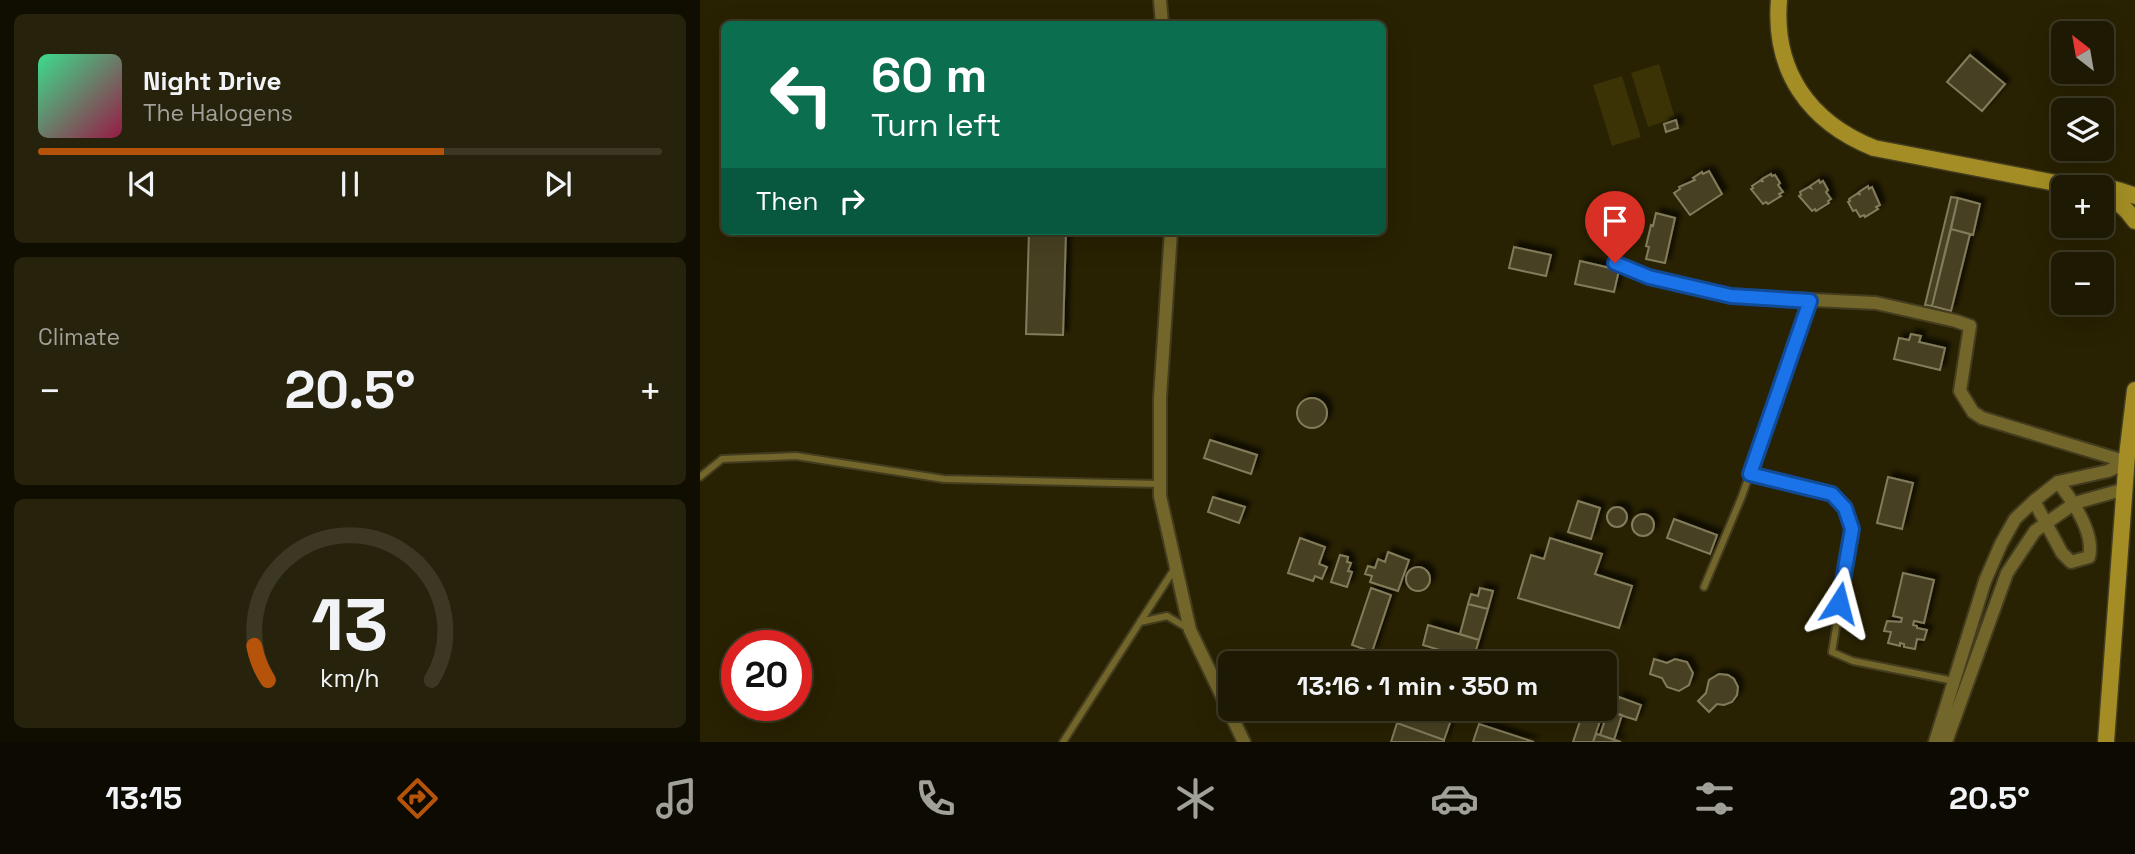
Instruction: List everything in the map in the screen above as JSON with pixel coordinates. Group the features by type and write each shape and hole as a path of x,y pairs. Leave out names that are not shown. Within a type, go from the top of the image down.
{"street":[{"path":"1160,0 1162,21"},
{"path":"1779,0 1779,35 1790,75 1797,88 1826,120 1852,139 1874,148 2051,182"},
{"path":"2114,188 2135,196"},
{"path":"2114,200 2135,221"},
{"path":"1171,235 1160,398 1160,496 1190,630 1244,742"},
{"path":"1615,263 1649,277 1731,296 1876,303 1970,326 1960,391 1973,412 1982,418 2127,462"},
{"path":"2106,742 2135,390"},
{"path":"1935,742 1984,581 2015,519 2057,482 2108,471 2127,462"},
{"path":"2034,501 2062,553 2071,562 2089,557 2091,549 2075,503 2057,482"},
{"path":"1946,742 2007,573 2035,531 2075,503 2125,489"}],"lane":[{"path":"1704,587 1750,474 1810,301"},
{"path":"700,477 722,458 796,456 944,479 1160,484"},
{"path":"1750,474 1832,494 1845,508 1852,529 1832,652 1853,661 1955,681"},
{"path":"1063,742 1176,566"},
{"path":"1139,622 1167,616 1190,630"}],"shaded area":[{"path":"1659,64 1675,118 1648,127 1631,73"},
{"path":"1622,76 1641,137 1612,146 1593,85"}],"building":[{"path":"1970,55 2005,84 1982,111 1947,82"},
{"path":"1676,120 1678,128 1666,132 1664,124"},
{"path":"1709,171 1722,194 1690,215 1674,193 1679,187 1695,180 1693,178 1702,172 1703,174"},
{"path":"1771,174 1775,175 1783,192 1768,204 1763,204 1751,189"},
{"path":"1819,180 1820,183 1823,181 1831,199 1829,203 1812,211 1799,196 1800,192 1811,188 1810,186"},
{"path":"1868,186 1869,189 1872,187 1880,205 1865,217 1860,217 1848,202"},
{"path":"1951,197 1958,198 1932,306 1925,305"},
{"path":"1958,198 1980,204 1973,235 1951,229"},
{"path":"1656,213 1675,218 1665,263 1646,259 1649,247 1646,246"},
{"path":"1951,229 1970,234 1951,311 1932,306"},
{"path":"1029,235 1066,235 1063,335 1026,334"},
{"path":"1514,247 1551,255 1546,276 1509,268"},
{"path":"1580,261 1619,270 1614,292 1575,284"},
{"path":"1911,334 1921,336 1919,342 1945,348 1940,370 1894,359 1899,338 1909,340"},
{"path":"1312,398 1318,399 1326,407 1326,419 1318,427 1312,428 1306,427 1298,419 1297,413 1298,407 1306,399"},
{"path":"1210,440 1257,455 1251,474 1204,458"},
{"path":"1888,477 1913,483 1902,529 1877,523"},
{"path":"1213,497 1245,507 1239,523 1208,512"},
{"path":"1578,501 1600,508 1591,539 1568,532"},
{"path":"1613,507 1621,507 1627,517 1621,527 1613,527 1607,521 1607,513"},
{"path":"1643,514 1653,521 1654,525 1647,535 1643,536 1633,529 1632,525 1639,515"},
{"path":"1674,519 1717,535 1710,554 1667,538"},
{"path":"1300,538 1325,547 1319,564 1327,567 1322,579 1315,576 1313,581 1288,573"},
{"path":"1550,538 1602,554 1595,574 1632,586 1619,628 1518,598 1531,555 1544,559"},
{"path":"1388,552 1409,560 1398,591 1370,582 1372,576 1365,574 1368,566 1375,568 1378,559 1385,562"},
{"path":"1340,555 1348,557 1347,562 1351,563 1348,571 1352,572 1347,587 1331,582"},
{"path":"1413,567 1423,567 1430,574 1430,584 1423,591 1413,591 1406,584 1406,574"},
{"path":"1903,573 1934,580 1924,623 1914,621 1913,625 1917,628 1927,630 1924,640 1917,639 1915,649 1904,647 1904,644 1900,643 1900,646 1888,643 1891,632 1884,631 1887,621 1901,622 1902,618 1893,616"},
{"path":"1371,588 1391,595 1372,651 1352,645"},
{"path":"1480,588 1493,591 1488,609 1468,604 1471,594 1478,596"},
{"path":"1468,604 1488,609 1479,640 1460,634"},
{"path":"1428,625 1479,640 1476,651 1443,651 1423,645"},
{"path":"1654,659 1667,663 1675,659 1687,662 1693,673 1689,685 1679,691 1667,687 1662,678 1650,674"},
{"path":"1719,674 1734,679 1738,687 1737,695 1732,702 1717,704 1709,712 1698,701 1706,693 1709,680"},
{"path":"1619,697 1641,705 1636,720 1617,714"},
{"path":"1617,714 1622,715 1614,740 1600,735 1605,721 1617,721"},
{"path":"1398,721 1451,721 1444,740 1397,723"},
{"path":"1580,721 1600,721 1593,742 1573,742"},
{"path":"1397,723 1444,740 1444,742 1391,742"},
{"path":"1479,724 1534,742 1473,742"},
{"path":"1596,734 1600,735 1621,742 1593,742"}],"route":[{"path":"1615,263 1649,277 1731,296 1810,301 1750,474 1832,494 1845,508 1852,529 1839,603"}]}
